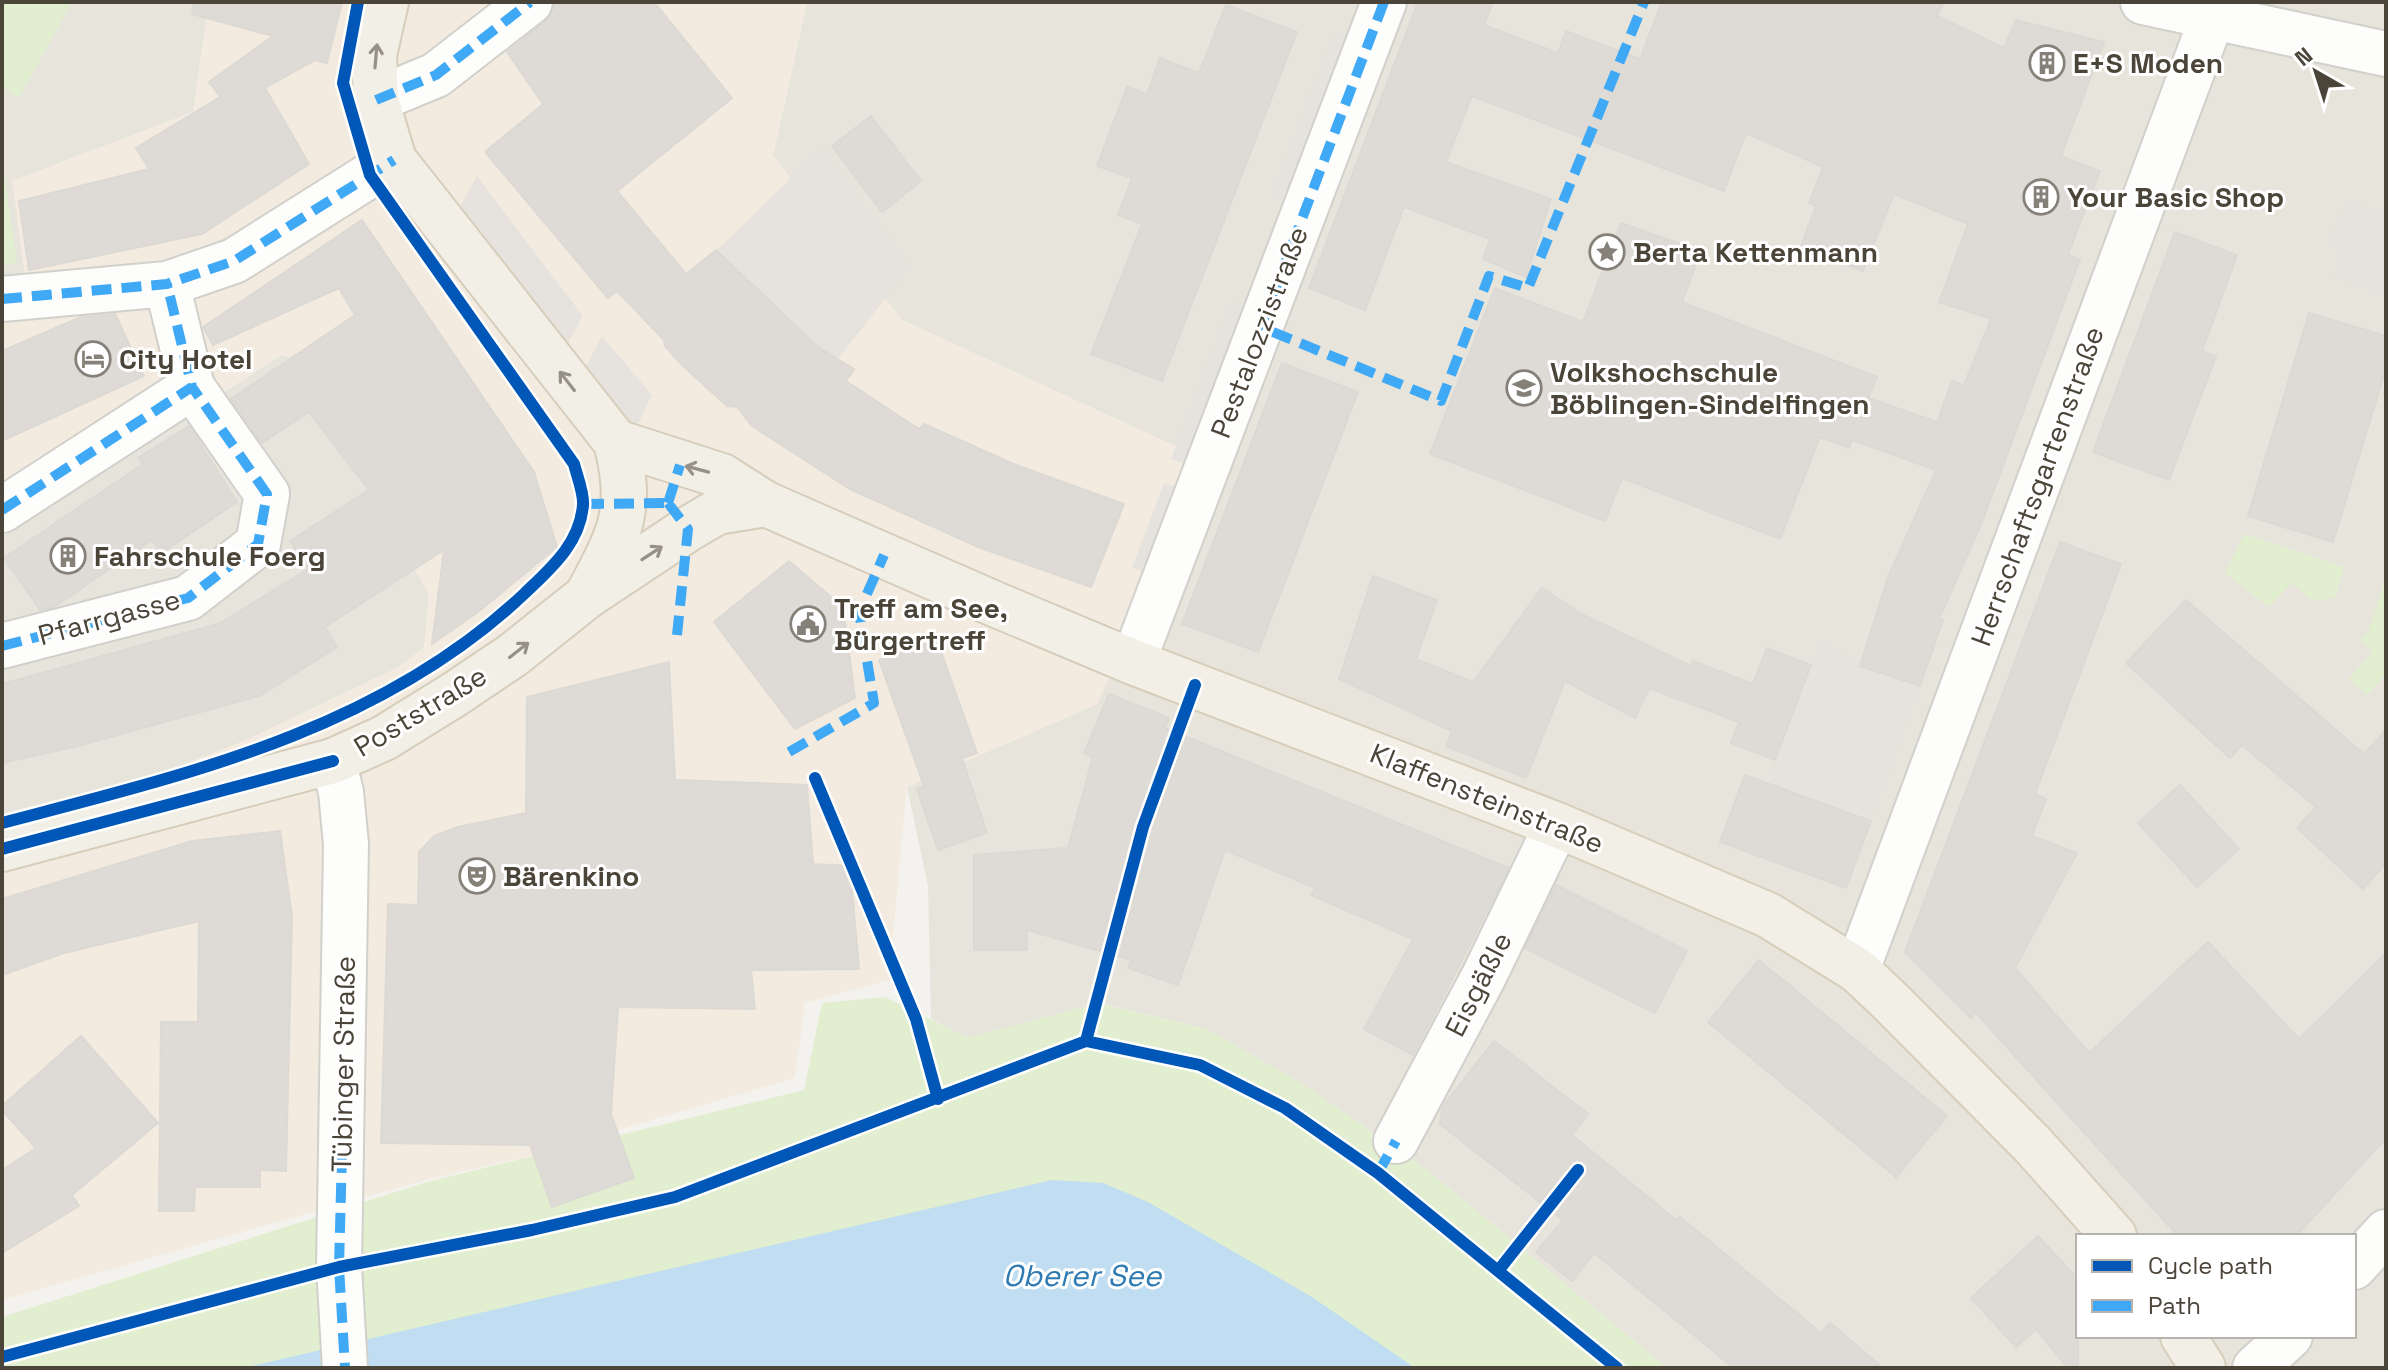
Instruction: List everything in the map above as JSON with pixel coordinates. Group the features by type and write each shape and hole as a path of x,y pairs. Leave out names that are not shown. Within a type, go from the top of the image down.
{"main road":[{"name":"Poststraße","path":"386,2 374,55 376,100 394,160 616,442 625,477 626,504 613,546 587,596"},
{"path":"616,442 722,476 766,504"},
{"name":"Poststraße","path":"2,849 333,761 384,738 513,655 587,596 717,512 766,504"},
{"name":"Klaffensteinstraße","path":"766,504 1133,662 1557,825 1768,915 1857,970 1973,1082 2112,1234"},
{"path":"2184,1338 2203,1368"}],"street":[{"path":"376,100 436,75 530,2"},
{"name":"Pestalozzistraße","path":"1133,662 1384,2"},
{"path":"2143,2 2216,10 2386,54"},
{"name":"Herrschaftsgartenstraße","path":"1857,970 2181,94 2216,10"},
{"path":"2,299 167,284 234,261 394,160"},
{"name":"Pfarrgasse","path":"2,646 188,598 258,544 267,494 192,387 167,284"},
{"path":"2,510 192,387"},
{"name":"Tübinger Straße","path":"333,761 341,792 346,844 339,1267 344,1356"},
{"name":"Eisgäßle","path":"1396,1141 1484,976 1557,825"},
{"path":"2356,1265 2386,1232"},
{"path":"2255,1368 2288,1338"}],"shaded area":[{"path":"2,2 209,2 193,112 13,181 26,284 2,296"},
{"path":"209,2 807,2 773,156 902,320 1205,460 1097,704 907,787 889,980 805,1003 795,1078 530,1156 426,1180 2,1300 2,821 132,785 244,741 397,668 424,648 429,594 298,360 280,355 2,536 2,296 26,284 12,181 193,112"},
{"path":"807,2 2386,2 2386,1368 1667,1368 1427,1170 1303,1084 1206,1029 1099,1003 968,1038 931,1019 928,886 907,787 1097,704 1205,460 902,320 773,156"},
{"path":"1334,34 1348,39 1285,199 1272,194"},
{"path":"821,149 910,266 835,363 717,250"},
{"path":"477,176 583,316 555,366 447,230"},
{"path":"2346,201 2386,212 2386,296 2334,277 2343,252 2329,246"},
{"path":"1232,301 1247,307 1187,465 1171,459"},
{"path":"602,336 652,395 636,428 574,389"},
{"path":"281,355 298,360 429,594 424,648 397,668 244,741 132,785 2,821 2,536"},
{"path":"1164,483 1180,489 1147,573 1132,568"},
{"path":"1821,639 1860,666 1920,686 1871,821 1767,783"}],"green space":[{"path":"2,2 72,2 19,98 2,85"},
{"path":"2,160 17,263 2,265"},
{"path":"2244,534 2344,567 2336,596 2312,599 2292,583 2269,607 2225,573"},
{"path":"2386,577 2386,674 2367,695 2349,679 2373,651 2360,640 2369,630"},
{"path":"885,997 968,1038 1098,1003 1206,1029 1303,1084 1427,1170 1667,1368 2,1368 2,1317 427,1182 804,1090 822,1003"}],"water":[{"name":"Oberer See","path":"1052,1180 1103,1183 1148,1202 1312,1297 1415,1368 243,1368"}],"building":[{"path":"194,2 342,2 327,63 315,60 265,88 309,164 202,234 29,270 19,201 149,169 136,148 220,97 209,82 273,36 192,14"},
{"path":"554,2 654,2 732,98 617,191 686,274 716,250 818,347 854,369 846,381 919,429 924,424 1016,465 1124,504 1091,587 978,547 850,489 752,426 737,407 727,406 681,364 665,346 664,340 617,291 608,298 485,152 543,104 507,52 546,21"},
{"path":"1418,2 1493,2 1484,25 1558,53 1566,31 1640,59 1662,2 1944,2 1937,16 2004,48 2016,20 2104,42 2061,156 2100,171 2068,255 2080,259 1982,522 1939,619 1943,620 1920,686 1860,666 1888,577 1936,470 1852,440 1849,448 1820,437 1780,539 1622,478 1605,521 1430,454 1495,288 1583,322 1621,223 1701,251 1682,302 1877,377 1868,398 1937,422 1952,381 1964,385 1991,319 1939,302 1968,224 1894,194 1863,271 1801,246 1816,206 1809,203 1823,167 1746,133 1724,191 1472,96 1446,162 1551,199 1526,277 1483,259 1490,239 1404,207 1365,310 1309,288"},
{"path":"1226,5 1297,32 1162,381 1091,354 1142,224 1118,215 1132,178 1097,166 1127,87 1147,94 1160,58 1199,73"},
{"path":"871,116 921,181 882,212 832,146"},
{"path":"362,220 534,472 557,547 478,612 432,644 444,550 325,627 337,647 259,696 74,747 2,763 2,684 221,623 308,569 290,541 369,490 309,412 262,443 231,399 355,315 339,288 213,345 203,327"},
{"path":"2175,232 2237,255 2202,351 2216,356 2169,480 2093,452"},
{"path":"2309,313 2386,336 2386,368 2333,542 2248,516"},
{"path":"115,314 144,376 2,441 2,351 81,317"},
{"path":"1282,363 1358,392 1258,652 1182,624"},
{"path":"189,426 237,502 161,553 152,540 54,607 40,610 4,558 143,464 138,458"},
{"path":"2060,542 2121,564 2035,794 2046,799 2032,836 2077,853 2015,968 2089,1053 2208,942 2299,1039 2386,953 2386,1138 2298,1234 2176,1234 1975,1012 1971,1018 1905,952"},
{"path":"789,561 843,607 855,698 795,729 714,622"},
{"path":"1373,576 1437,600 1416,659 1473,682 1542,588 1581,614 1691,666 1693,661 1753,684 1767,648 1811,665 1775,760 1731,743 1739,722 1649,688 1635,718 1565,681 1526,778 1446,746 1452,731 1339,679"},
{"path":"2186,600 2364,754 2386,730 2386,863 2363,889 2297,828 2316,807 2242,745 2230,758 2126,663"},
{"path":"937,640 977,753 962,758 987,833 938,850 917,789 924,786 879,660"},
{"path":"669,662 675,780 807,785 813,864 850,866 859,969 751,970 755,1009 618,1007 611,1114 634,1178 552,1207 530,1145 381,1143 388,904 418,905 419,852 434,836 458,827 526,813 527,697"},
{"path":"1109,694 1169,718 1165,728 1509,868 1413,1055 1364,1029 1413,939 1311,895 1315,888 1225,850 1178,985 1128,968 1131,960 1027,930 1027,950 974,950 974,855 1068,848 1093,757 1084,753"},
{"path":"1745,775 1871,821 1846,888 1720,842"},
{"path":"2180,785 2239,849 2197,887 2138,823"},
{"path":"280,831 292,916 286,1171 260,1170 260,1187 195,1187 194,1211 159,1211 161,1022 198,1022 199,921 64,953 2,975 2,899 192,841"},
{"path":"1556,885 1687,951 1655,1013 1525,948"},
{"path":"1759,960 1947,1116 1896,1177 1708,1022"},
{"path":"81,1036 158,1123 72,1195 79,1206 2,1253 2,1170 36,1148 2,1110 2,1106"},
{"path":"1494,1041 1588,1114 1572,1135 1676,1220 1679,1216 1821,1333 1830,1323 1883,1368 1734,1368 1594,1253 1572,1281 1536,1252 1563,1220 1440,1124 1443,1106"},
{"path":"2038,1236 2076,1277 2078,1368 2068,1368 2036,1329 2016,1347 1971,1298"}],"marked path":[{"path":"376,100 436,75 530,2"},
{"path":"1384,2 1261,327 1441,401 1489,276 1528,288 1644,2"},
{"path":"2,299 167,284 234,261 394,160"},
{"path":"2,510 192,387 167,284"},
{"path":"2,646 188,598 258,544 267,494 192,387"},
{"path":"668,503 680,465"},
{"path":"668,503 688,529 677,635"},
{"path":"584,504 668,503"},
{"path":"789,752 874,703 859,612 884,555"},
{"path":"1378,1173 1396,1141"},
{"path":"342,1153 339,1267 345,1368"}],"cycle path":[{"path":"2,823 211,765 345,713 408,680 468,641 544,575 562,555 576,532 583,500 574,464 370,175 343,83 358,2"},
{"path":"1086,1041 1143,827 1195,685"},
{"path":"2,849 333,761"},
{"path":"815,778 916,1019 938,1099"},
{"path":"2,1357 339,1267 532,1230 675,1197 1086,1041 1200,1065 1285,1108 1378,1173 1617,1368"},
{"path":"1498,1271 1578,1170"}],"place":[{"name":"E+S Moden","path":"2047,63"},
{"name":"Your Basic Shop","path":"2041,197"},
{"name":"Berta Kettenmann","path":"1607,252"},
{"name":"City Hotel","path":"93,359"},
{"name":"Volkshochschule Böblingen-Sindelfingen","path":"1524,388"},
{"name":"Fahrschule Foerg","path":"68,556"},
{"name":"Treff am See, Bürgertreff","path":"808,624"},
{"name":"Bärenkino","path":"477,876"}]}
